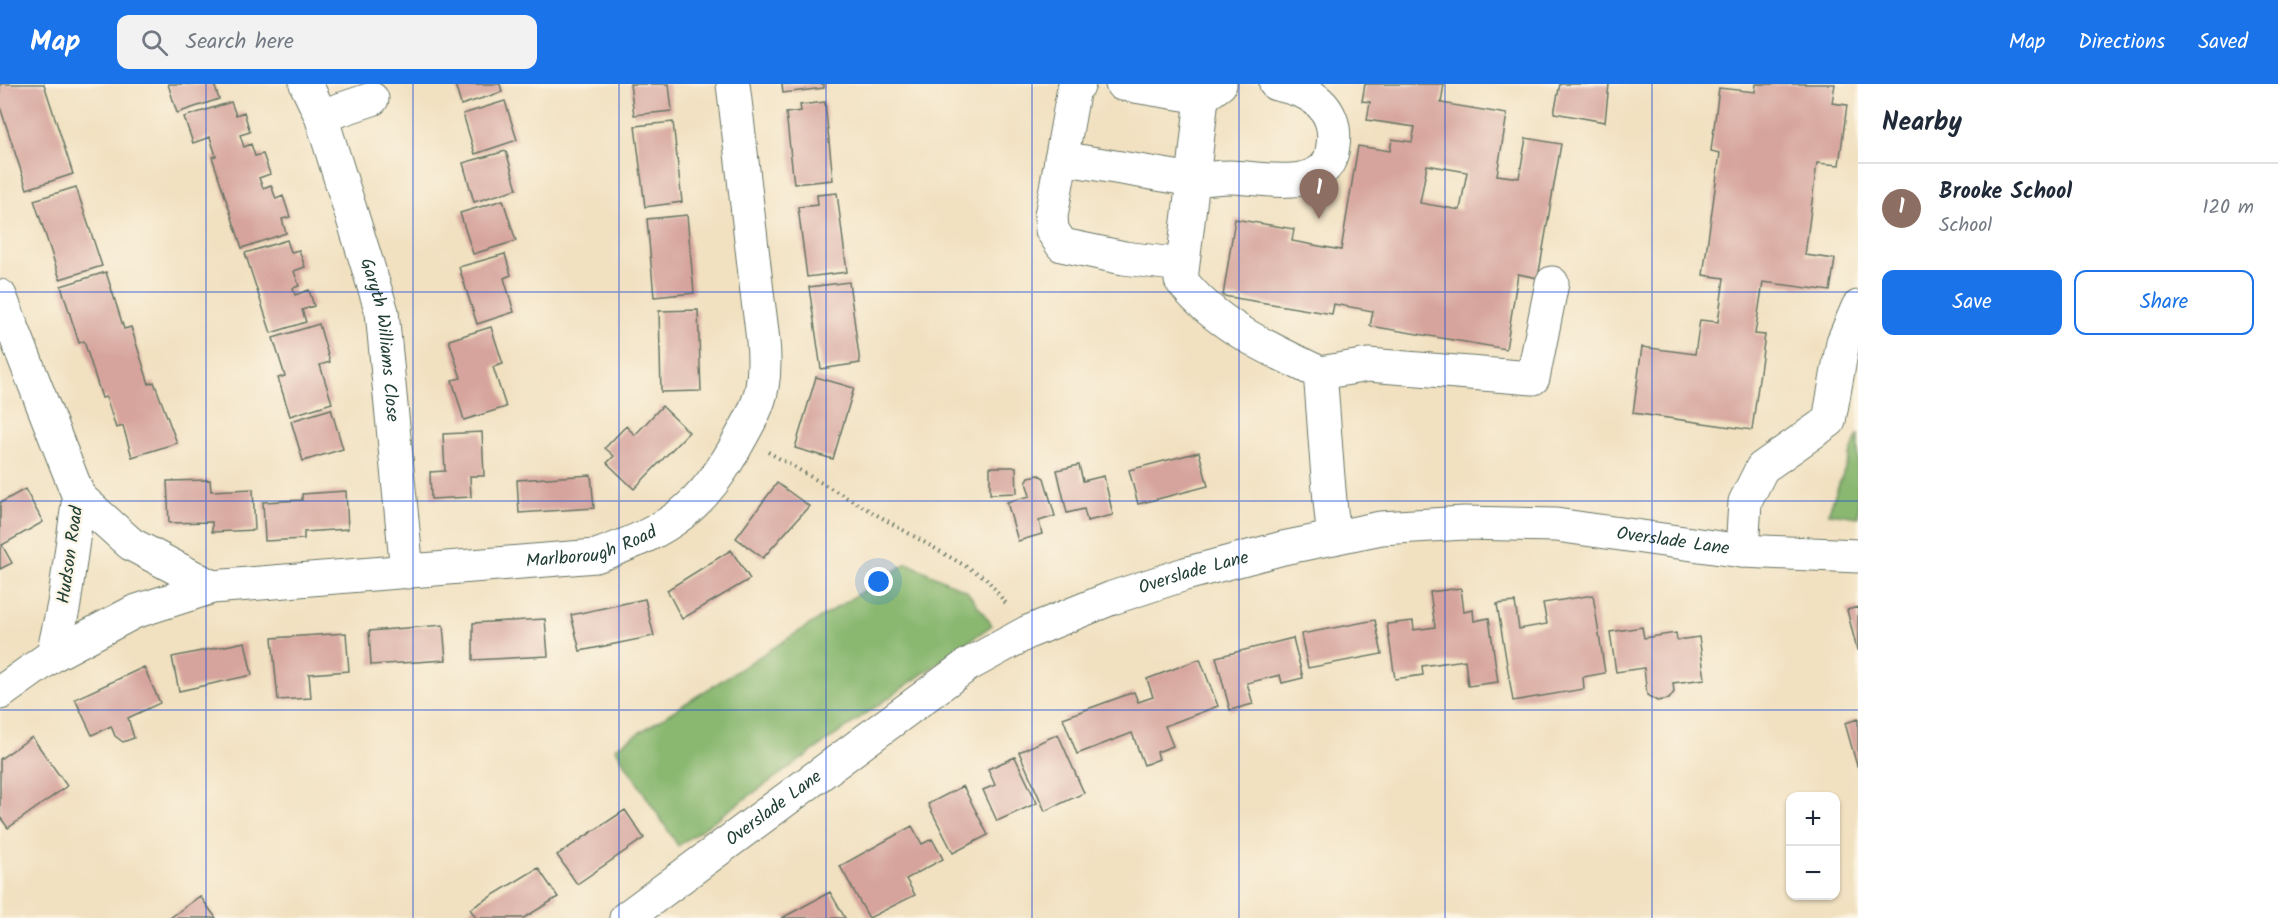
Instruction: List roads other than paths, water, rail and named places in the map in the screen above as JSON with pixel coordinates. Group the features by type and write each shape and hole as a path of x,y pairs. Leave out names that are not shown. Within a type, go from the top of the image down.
{"street":[{"name":"Garyth Williams Close","path":"306,84 321,116 382,312 407,572"},
{"name":"Marlborough Road","path":"53,655 134,612 212,588 596,556 640,541 676,520 704,495 726,467 754,413 762,387 763,364 734,84"},
{"path":"1079,84 1074,88 1050,216 1052,230 1059,242 1124,258 1182,265"},
{"path":"1122,84 1211,91 1193,180 1181,280 1193,296 1260,344 1320,373 1368,364 1533,378 1552,283"},
{"path":"1061,158 1193,180 1229,177 1296,181 1320,170 1330,160 1335,135 1330,118 1317,99 1302,91 1276,84"},
{"path":"321,116 372,99"},
{"name":"Hudson Road","path":"0,296 79,497 64,604 53,655"},
{"path":"1742,551 1745,502 1762,468 1829,422 1843,342 1858,307"},
{"path":"1320,373 1326,468 1334,538"},
{"path":"79,497 131,544 212,588"},
{"name":"Overslade Lane","path":"626,918 966,666 1028,632 1112,598 1185,574 1381,528 1464,523 1556,525 1742,551 1858,556"},
{"path":"0,693 53,655"}],"place":[{"name":"Brooke School","path":"1319,219"}]}
